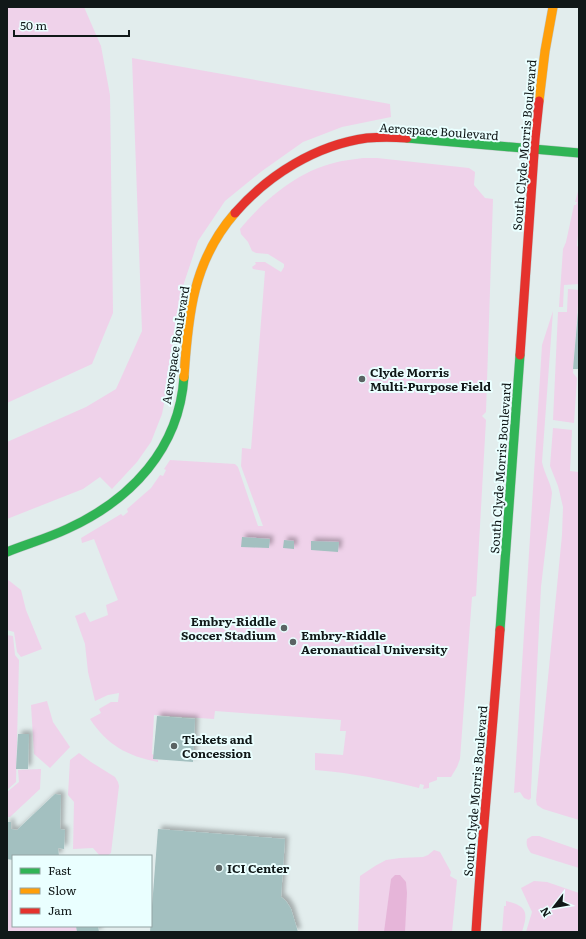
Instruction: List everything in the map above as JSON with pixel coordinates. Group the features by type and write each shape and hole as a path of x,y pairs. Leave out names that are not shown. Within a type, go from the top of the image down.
{"main road":[{"name":"South Clyde Morris Boulevard","path":"476,932 481,847 496,693 534,150 545,51 553,7"},
{"name":"Aerospace Boulevard","path":"7,552 68,529 103,510 121,497 152,464 164,445 176,414 182,388 186,336 192,301 201,267 210,248 232,217 246,201 269,181 307,156 338,144 368,138 404,138 579,154"}],"shaded area":[{"path":"7,7 84,7 101,46 110,95 113,313 92,364 7,403"},
{"path":"132,58 390,104 391,117 342,127 303,142 262,171 225,201 198,241 182,289 175,325 170,374 162,414 151,442 137,462 112,489 100,477 83,489 7,519 7,442 86,407 116,389 142,331"},
{"path":"363,158 377,158 469,168 475,172 474,185 485,198 493,199 486,412 482,416 486,420 476,596 472,597 460,759 457,767 451,777 437,777 437,780 429,783 429,788 423,789 424,785 420,784 419,788 367,777 315,770 315,753 343,755 346,731 340,731 341,720 215,711 214,719 154,715 152,754 154,755 154,759 158,760 158,762 127,753 103,736 90,719 101,713 99,709 111,702 118,702 119,693 108,695 95,701 88,672 85,644 75,616 85,612 90,622 108,615 106,605 118,600 94,539 82,543 81,538 121,514 123,516 128,512 127,509 151,488 160,475 163,476 166,470 164,469 170,460 235,464 238,467 258,526 263,526 241,466 242,448 251,449 265,271 253,269 252,267 256,264 255,262 265,262 281,272 284,264 268,254 256,253 252,251 248,242 241,234 240,229 261,206 285,186 298,178 327,165"},
{"path":"579,188 577,246 579,247 579,284 564,285 563,307 559,307 563,249 566,242 574,205 576,205 577,202 575,202"},
{"path":"568,289 579,290 573,373 577,378 574,423 553,420 558,312 567,312"},
{"path":"553,311 542,462 552,493 541,587 531,798 529,800 524,798 520,792 514,793 542,345"},
{"path":"553,428 572,430 570,471 579,472 579,820 543,809 537,805 536,800 562,535 563,507 558,486 550,466"},
{"path":"7,579 21,590 26,610 42,649 21,657 17,652 14,632 7,630"},
{"path":"7,635 13,636 15,655 19,660 16,782 7,790"},
{"path":"47,701 53,722 70,747 50,768 34,754 31,705"},
{"path":"79,753 115,777 118,782 119,786 111,853 108,855 99,855 93,848 73,849 74,802 68,795 70,760"},
{"path":"41,769 40,789 10,817 7,817 7,792 19,782 18,770"},
{"path":"532,836 539,836 579,850 579,868 531,853 527,846 527,839"},
{"path":"434,850 440,852 451,872 450,876 457,880 452,932 358,932 360,876 386,860 423,857"},
{"path":"395,875 400,875 406,882 407,893 405,932 384,932 391,879"},
{"path":"534,881 547,882 579,893 579,932 526,932 532,912 521,888"},
{"path":"7,890 12,890 12,927 76,927 77,932 7,932"},
{"path":"506,901 519,905 524,911 525,920 522,932 502,932 504,906 506,906"}],"building":[{"path":"578,312 579,369 573,369"},
{"path":"242,537 270,539 269,548 241,547"},
{"path":"284,540 294,541 294,549 283,548"},
{"path":"311,541 339,542 338,552 311,550"},
{"name":"Tickets and Concession","path":"157,716 195,719 193,762 153,759"},
{"path":"18,734 29,734 28,769 16,769"},
{"path":"55,794 61,795 60,829 65,830 64,849 58,848 59,855 12,855 12,860 7,859 7,822 11,822 11,829 17,830"},
{"name":"ICI Center","path":"158,829 285,839 281,897 286,901 291,909 298,932 150,932 150,927 152,927 152,906"},
{"path":"76,927 98,927 99,932 77,932"}],"traffic: fast":[{"path":"407,138 579,153"},
{"path":"500,630 520,355"},
{"path":"7,552 60,532 90,517 112,503 131,487 148,469 162,449 173,427 180,403 184,377"}],"traffic: slow":[{"path":"539,101 545,51 553,7"},
{"path":"184,377 191,311 201,270 221,231 235,213"}],"traffic: jam":[{"path":"520,355 539,101"},
{"path":"235,213 262,186 278,174 294,164 330,147 367,138 407,138"},
{"path":"476,932 500,630"}],"place":[{"name":"Clyde Morris Multi-Purpose Field","path":"362,379"},
{"name":"Embry-Riddle Soccer Stadium","path":"284,628"},
{"name":"Embry-Riddle Aeronautical University","path":"293,642"},
{"name":"Tickets and Concession","path":"174,746"},
{"name":"ICI Center","path":"219,868"}]}
